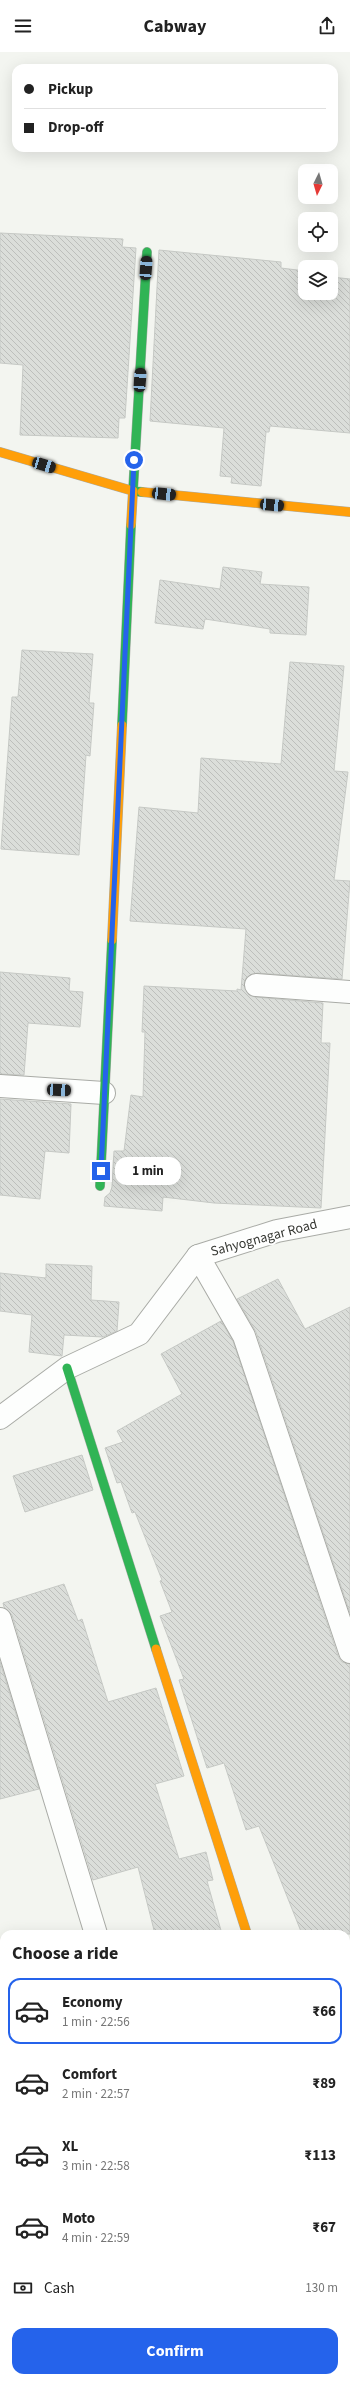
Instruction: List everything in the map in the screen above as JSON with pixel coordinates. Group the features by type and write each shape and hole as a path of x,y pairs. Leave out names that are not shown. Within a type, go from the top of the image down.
{"street":[{"path":"100,1186 132,492 147,252"},
{"path":"0,452 132,492 350,512"},
{"path":"256,985 350,992"},
{"path":"0,1086 104,1093"},
{"name":"Sahyognagar Road","path":"0,1418 67,1368 139,1334 198,1256 277,1231 350,1217"},
{"path":"198,1256 244,1336 350,1652"},
{"path":"67,1368 246,1930"},
{"path":"0,1619 95,1930"}],"building":[{"path":"0,233 123,239 122,247 136,248 125,418 119,418 118,438 20,435 23,365 0,363"},
{"path":"159,250 281,262 281,268 298,270 298,300 338,300 338,278 350,279 350,433 270,426 269,432 266,432 261,486 231,483 232,477 220,476 224,428 150,421"},
{"path":"223,567 262,572 260,584 309,587 306,635 270,633 270,629 205,619 203,629 155,623 160,580 220,589"},
{"path":"22,650 93,654 89,703 94,703 90,756 86,755 79,855 1,849 12,697 18,697"},
{"path":"290,662 344,666 334,771 348,772 334,880 350,881 342,979 257,973 246,978 244,984 249,995 255,997 323,1003 321,1043 330,1043 321,1208 214,1203 163,1197 162,1211 104,1206 105,1197 110,1193 112,1187 114,1151 124,1151 131,1095 143,1097 145,1032 142,1032 144,986 241,990 246,929 130,921 139,807 198,813 201,758 281,764"},
{"path":"0,972 70,978 69,991 83,992 80,1027 28,1023 24,1075 0,1074"},
{"path":"0,1099 71,1104 69,1153 45,1151 40,1199 0,1195"},
{"path":"46,1264 92,1266 91,1300 119,1302 117,1331 103,1337 64,1335 62,1356 29,1352 32,1315 0,1311 0,1273 46,1278"},
{"path":"278,1279 305,1329 350,1307 350,1613 256,1332 237,1299"},
{"path":"221,1321 233,1341 338,1656 342,1662 350,1664 350,1930 300,1930 259,1826 246,1830 224,1763 207,1768 179,1680 184,1679 160,1616 172,1612 160,1581 162,1580 135,1512 132,1513 121,1482 117,1483 105,1448 123,1442 117,1431 182,1394 161,1354"},
{"path":"82,1455 93,1490 25,1512 13,1476"},
{"path":"64,1584 78,1621 82,1619 108,1702 156,1688 184,1776 155,1784 179,1859 206,1852 213,1880 207,1881 221,1930 154,1930 138,1867 93,1880 12,1615 4,1607 3,1603"},
{"path":"0,1662 39,1789 0,1799"}],"traffic: fast":[{"path":"142,492 133,491 147,252"},
{"path":"122,725 131,525"},
{"path":"100,1186 112,940"},
{"path":"67,1368 156,1649"}],"traffic: slow":[{"path":"0,452 133,491 131,525"},
{"path":"142,492 350,512"},
{"path":"112,940 122,725"},
{"path":"156,1649 246,1930"}],"route":[{"path":"101,1171 134,460"}]}
